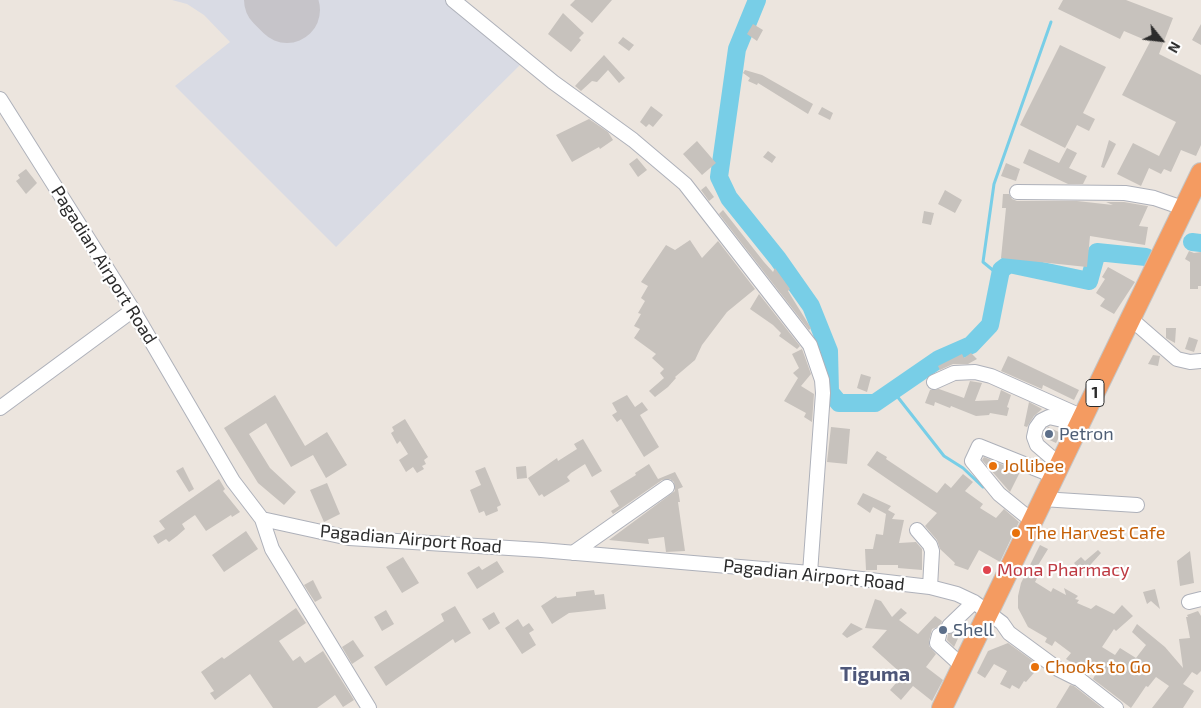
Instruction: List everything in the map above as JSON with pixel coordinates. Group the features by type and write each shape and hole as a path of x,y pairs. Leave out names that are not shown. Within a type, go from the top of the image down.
{"highway":[{"name":"1","path":"942,708 1031,520 1082,420 1201,173"}],"street":[{"path":"453,0 552,82 633,140 685,184 810,345 822,380 823,393 810,573"},
{"name":"Pagadian Airport Road","path":"0,99 133,310 233,481 262,519 349,538 573,553 810,573 930,587 957,594 988,613"},
{"path":"1017,192 1126,193 1154,198 1183,208"},
{"path":"0,408 133,310"},
{"path":"1130,319 1177,358 1190,362 1201,361"},
{"path":"934,382 954,374 975,372 992,376 1082,420"},
{"path":"1056,470 1037,445 1034,437 1036,428 1041,421 1048,418 1082,420"},
{"path":"1031,520 999,494 972,461 979,446 1056,470"},
{"path":"573,553 667,487"},
{"path":"1042,499 1137,505"},
{"path":"262,519 272,549 369,708"},
{"path":"917,530 930,545 932,551 930,587"},
{"path":"962,666 937,643 944,630 988,613 1009,633 1041,653 1116,708"}],"shaded area":[{"path":"172,0 448,0 521,64 336,247 175,86 230,42 204,15 187,4"}],"building":[{"path":"575,0 612,0 592,23 570,5"},
{"path":"1063,0 1126,0 1173,18 1159,54 1201,75 1201,145 1196,156 1181,150 1171,172 1164,169 1161,174 1149,168 1141,186 1117,174 1133,143 1159,156 1176,122 1122,95 1150,42 1124,31 1120,39 1058,9"},
{"path":"563,13 584,33 571,52 548,34"},
{"path":"753,24 763,30 757,41 747,34"},
{"path":"1201,24 1201,45 1192,40"},
{"path":"623,37 634,45 629,51 618,43"},
{"path":"1060,45 1106,67 1083,113 1095,119 1089,131 1077,125 1065,148 1020,125"},
{"path":"604,55 625,78 619,83 608,70 597,82 592,81 581,91 575,86"},
{"path":"745,70 762,75 813,104 808,114 758,83 757,85 748,81 750,78 743,73"},
{"path":"651,106 663,115 653,127 649,124 646,127 640,122"},
{"path":"822,107 833,113 830,120 818,114"},
{"path":"589,119 608,132 613,140 600,149 599,147 572,162 556,135"},
{"path":"1109,140 1116,144 1104,168 1101,167"},
{"path":"697,141 716,163 702,175 683,154"},
{"path":"1067,148 1077,153 1069,168 1087,176 1083,184 1068,184 1023,163 1029,149 1059,163"},
{"path":"768,151 776,157 772,163 763,157"},
{"path":"637,158 647,170 638,177 629,164"},
{"path":"1006,163 1020,169 1016,181 1001,176"},
{"path":"26,169 37,183 26,194 16,181 20,178 18,175"},
{"path":"706,186 714,197 709,201 701,190"},
{"path":"945,190 962,200 955,213 938,204"},
{"path":"1003,194 1009,194 1012,199 1017,201 1077,201 1113,205 1106,202 1124,202 1148,206 1139,226 1148,227 1145,245 1090,236 1087,267 1001,258 1006,208 1002,208"},
{"path":"723,210 773,272 775,268 790,289 788,291 811,328 809,330 719,214"},
{"path":"924,211 934,213 931,225 922,223"},
{"path":"690,240 702,258 718,241 755,289 727,312 702,345 695,360 655,397 649,391 664,378 660,373 664,369 652,358 656,354 634,338 640,329 634,326 641,314 638,313 645,301 641,298 648,286 641,282 666,245 675,250"},
{"path":"1189,251 1194,253 1201,252 1201,286 1198,286 1198,289 1190,289 1190,262 1185,259"},
{"path":"1108,267 1135,282 1114,314 1100,306 1105,299 1096,293 1105,279 1102,277"},
{"path":"759,294 800,346 797,349 779,336 781,333 773,325 750,309"},
{"path":"1166,328 1176,328 1175,343 1166,338"},
{"path":"1189,337 1198,340 1194,352 1185,349"},
{"path":"802,349 811,374 801,386 814,394 812,422 804,417 806,413 784,401 798,378 793,373 799,368 792,354"},
{"path":"971,353 977,359 968,364 953,364 940,370 938,366 962,354 964,358"},
{"path":"1153,355 1160,356 1158,366 1148,364"},
{"path":"1008,356 1079,390 1074,400 1043,385 1042,389 1001,371"},
{"path":"861,374 871,377 867,392 857,388"},
{"path":"970,381 982,383 975,401 998,400 1001,390 1011,395 1007,407 1009,408 1007,416 990,413 989,415 976,416 951,406 950,408 935,402 934,406 925,403 930,390 939,389 964,398"},
{"path":"275,395 305,446 327,432 347,465 326,478 313,455 291,467 266,423 249,434 270,468 296,492 284,505 258,483 224,428"},
{"path":"627,395 635,407 642,402 648,410 640,415 659,447 644,457 621,419 617,422 612,415 617,412 612,403"},
{"path":"1029,402 1042,409 1034,416 1027,427 1024,426"},
{"path":"405,419 428,457 424,460 426,464 422,466 424,469 417,473 413,467 406,472 399,460 408,454 400,441 397,444 391,433 394,431 392,427"},
{"path":"831,427 850,429 847,464 827,462"},
{"name":"Petron","path":"1048,427 1061,433 1056,443 1043,437"},
{"path":"583,439 602,471 592,477 585,464 567,477 570,481 544,497 542,494 539,496 528,478 557,458 558,461 577,449 574,444"},
{"path":"877,451 937,493 945,483 951,488 963,474 973,482 965,491 983,504 980,508 996,518 1004,509 1019,522 1000,562 979,550 968,570 954,565 955,563 940,549 937,540 925,526 937,513 867,465"},
{"path":"984,457 1020,472 1010,492 982,460"},
{"path":"649,464 658,479 675,472 683,487 678,489 680,502 678,502 685,551 666,552 664,537 648,539 649,544 609,540 675,491 674,482 670,479 662,480 613,514 611,511 619,506 610,491 636,475 635,473"},
{"path":"526,466 527,478 517,479 516,467"},
{"path":"183,467 194,489 189,492 176,471"},
{"path":"485,467 501,505 497,507 498,511 486,516 484,511 479,513 470,490 481,485 475,471"},
{"path":"219,479 225,489 223,491 240,512 232,517 231,515 206,531 195,515 182,524 185,529 177,536 169,542 166,539 158,544 153,536 165,529 159,521"},
{"path":"327,483 340,514 324,522 310,490"},
{"path":"863,493 891,506 888,510 895,514 892,519 904,520 899,543 916,542 922,549 922,570 898,568 898,565 877,565 877,570 866,570 865,549 873,549 876,534 883,535 886,514 873,507 870,513 857,504"},
{"path":"246,531 258,549 224,572 212,555"},
{"path":"1040,545 1048,549 1037,567 1042,569 1035,582 1051,592 1053,588 1066,595 1064,588 1078,596 1075,599 1079,600 1077,603 1091,609 1096,605 1114,614 1122,605 1133,616 1116,631 1114,629 1102,647 1115,655 1120,648 1136,658 1146,645 1132,632 1137,624 1165,647 1183,668 1179,639 1190,638 1186,617 1198,611 1201,616 1201,671 1197,675 1192,672 1183,684 1194,691 1183,708 1152,708 1169,686 1156,677 1148,687 1146,686 1131,708 1093,679 1095,675 1079,663 1077,666 1066,659 1071,653 1055,641 1052,646 1045,642 1047,638 1028,627 1018,608 1018,596 1021,583"},
{"path":"1098,550 1101,553 1083,573 1074,563 1081,557 1085,561"},
{"path":"1190,551 1194,583 1180,586 1177,561"},
{"path":"403,557 419,583 402,593 386,567"},
{"path":"497,561 504,572 477,589 467,573 479,566 482,570"},
{"path":"313,580 322,598 315,602 304,585"},
{"path":"1155,589 1160,609 1151,601 1147,604 1143,592"},
{"path":"594,590 595,595 604,594 606,609 569,613 552,624 541,606 556,596 557,598 576,596 576,592"},
{"path":"875,599 881,601 892,617 901,608 907,613 899,620 918,634 935,616 942,621 940,626 932,629 929,641 929,646 936,654 926,667 943,680 932,701 913,686 901,700 890,690 903,675 872,647 887,630 865,628"},
{"path":"455,606 471,633 455,643 453,639 386,686 374,667 444,621 441,614"},
{"path":"296,608 306,623 279,641 293,661 300,656 305,663 323,651 354,700 343,707 335,695 317,708 273,708 250,674 215,700 210,693 214,691 201,672 222,657 224,659"},
{"path":"386,610 394,624 382,631 374,617"},
{"path":"494,612 500,623 489,630 482,619"},
{"path":"518,619 523,627 529,623 534,630 529,633 536,645 522,654 505,628"},
{"path":"851,623 863,629 847,638 842,634"},
{"path":"956,631 960,634 954,647 947,640 948,634"},
{"path":"353,640 364,656 352,664 342,647"},
{"path":"1008,643 1040,666 1026,682 1024,681 1019,689 1012,685 1010,689 1000,684 1007,671 994,664 985,678 977,673 988,651"},
{"path":"1070,685 1074,686 1102,708 1056,708"}],"waterway":[{"path":"757,0 737,49 719,177 729,198 778,259 811,306 829,351 830,392 839,403 875,403 939,359 971,345 990,325 1001,270 1009,264 1089,281 1097,252 1146,257"},
{"path":"1000,276 983,262 994,184 1051,22"},
{"path":"1192,242 1201,243"},
{"path":"893,391 944,456 963,468 983,487"}],"runway":[{"path":"277,0 287,10"}],"place":[{"name":"Petron","path":"1049,434"},
{"name":"Jollibee","path":"993,466"},
{"name":"The Harvest Cafe","path":"1016,533"},
{"name":"Mona Pharmacy","path":"987,570"},
{"name":"Shell","path":"943,630"},
{"name":"Chooks to Go","path":"1035,667"}],"district":[{"name":"Tiguma","path":"875,674"}]}
